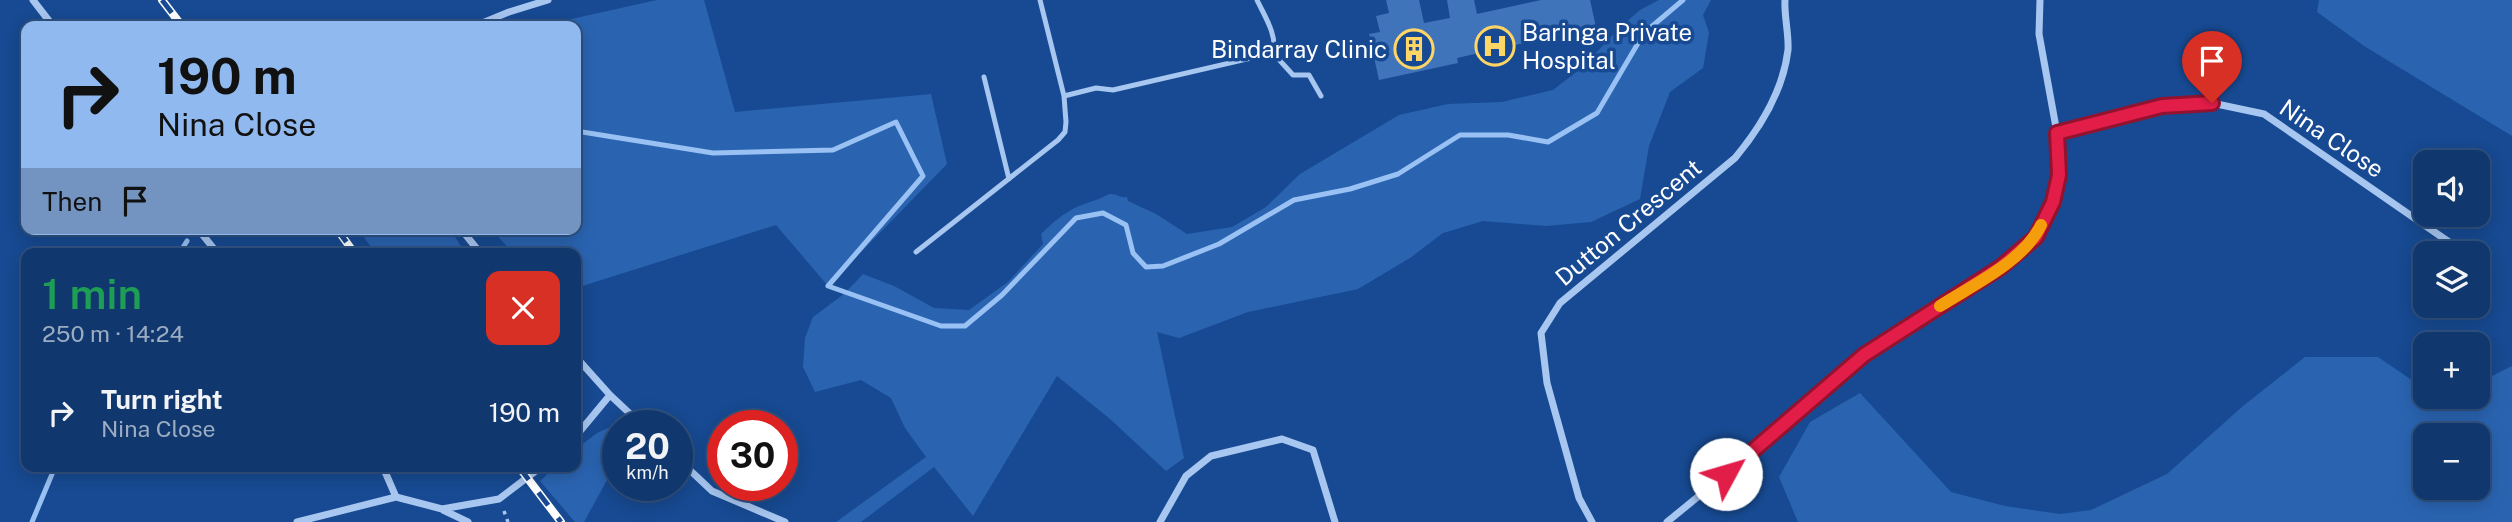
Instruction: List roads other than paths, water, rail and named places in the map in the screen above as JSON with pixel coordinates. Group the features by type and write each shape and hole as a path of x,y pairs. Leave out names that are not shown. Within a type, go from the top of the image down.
{"street":[{"path":"33,0 49,21"},
{"path":"487,21 548,0"},
{"name":"Dutton Crescent","path":"1592,522 1579,498 1547,383 1541,333 1560,303 1735,158 1759,130 1777,92 1788,49 1785,0"},
{"path":"1667,522 1765,442 1864,355 2001,267 2036,237 2053,202 2059,175 2057,133 2039,34 2040,0"},
{"name":"Nina Close","path":"2057,133 2162,106 2212,103 2263,114 2448,241"},
{"path":"581,363 626,410"},
{"path":"581,430 610,395"},
{"path":"1160,522 1186,476 1211,456 1282,439 1313,450 1335,522"},
{"path":"385,472 396,497"},
{"path":"442,509 499,499 534,472"},
{"path":"693,473 712,491 785,522"},
{"path":"297,522 396,497 442,509 468,522"}],"lane":[{"path":"916,252 1065,132 1064,96 1040,0"},
{"path":"1257,0 1275,45 1273,53"},
{"path":"1064,96 1096,88 1113,90 1273,53"},
{"path":"1273,53 1293,75 1309,75 1321,96"},
{"path":"984,77 1009,179"}],"waterway":[{"path":"581,132 713,153 833,150 896,122 923,176 828,286 941,326 965,326 1002,295 1076,218 1103,213 1126,225 1133,253 1146,267 1163,266 1219,244 1294,200 1350,189 1398,174 1460,135 1508,135 1548,142 1597,113 1644,33 1683,0"},
{"path":"183,248 187,241"},
{"path":"32,522 53,472"}],"railway":[{"path":"162,0 178,21"},
{"path":"341,235 351,248"},
{"path":"523,472 561,522"}],"place":[{"name":"Baringa Private Hospital","path":"1495,46"},
{"name":"Bindarray Clinic","path":"1414,49"}]}
